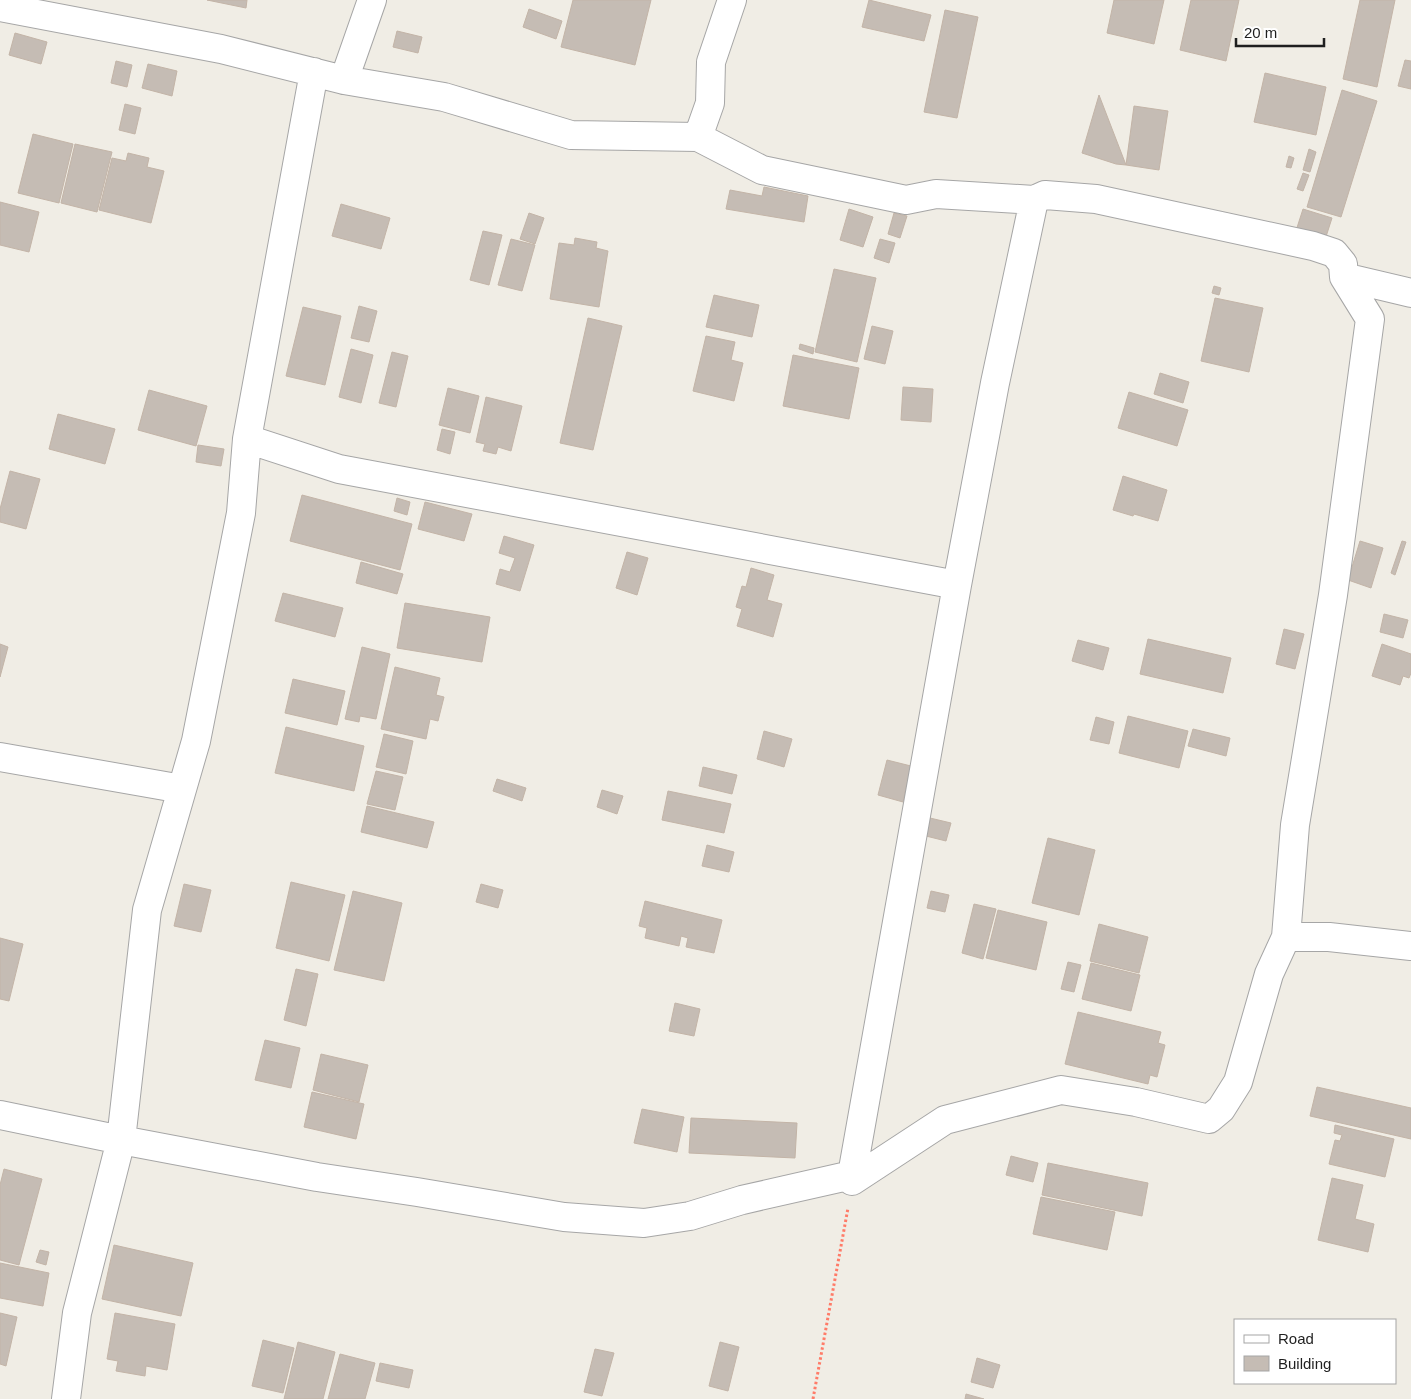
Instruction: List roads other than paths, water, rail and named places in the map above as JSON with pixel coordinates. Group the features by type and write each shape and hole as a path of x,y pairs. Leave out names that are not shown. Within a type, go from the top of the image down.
{"street":[{"path":"344,80 372,0"},
{"path":"698,137 710,103 711,62 732,0"},
{"path":"0,1115 316,1177 564,1217 644,1223 690,1216 742,1200 852,1178 945,1120 1061,1090 1136,1102 1208,1119 1222,1110 1238,1082 1269,974 1286,937 1295,825 1333,596 1370,319 1344,277 1343,264 1334,253 1313,246 1096,199 1044,195 1034,200 936,194 906,200 762,170 698,137 571,135 444,97 344,80 221,49 5,5"},
{"path":"66,1399 77,1313 121,1140 147,910 196,741 242,513 247,439 314,72"},
{"path":"852,1178 957,585 995,383 1034,200"},
{"path":"1344,277 1411,293"},
{"path":"247,439 339,469 957,585"},
{"path":"0,757 182,789"},
{"path":"1286,937 1329,937 1411,946"}]}
